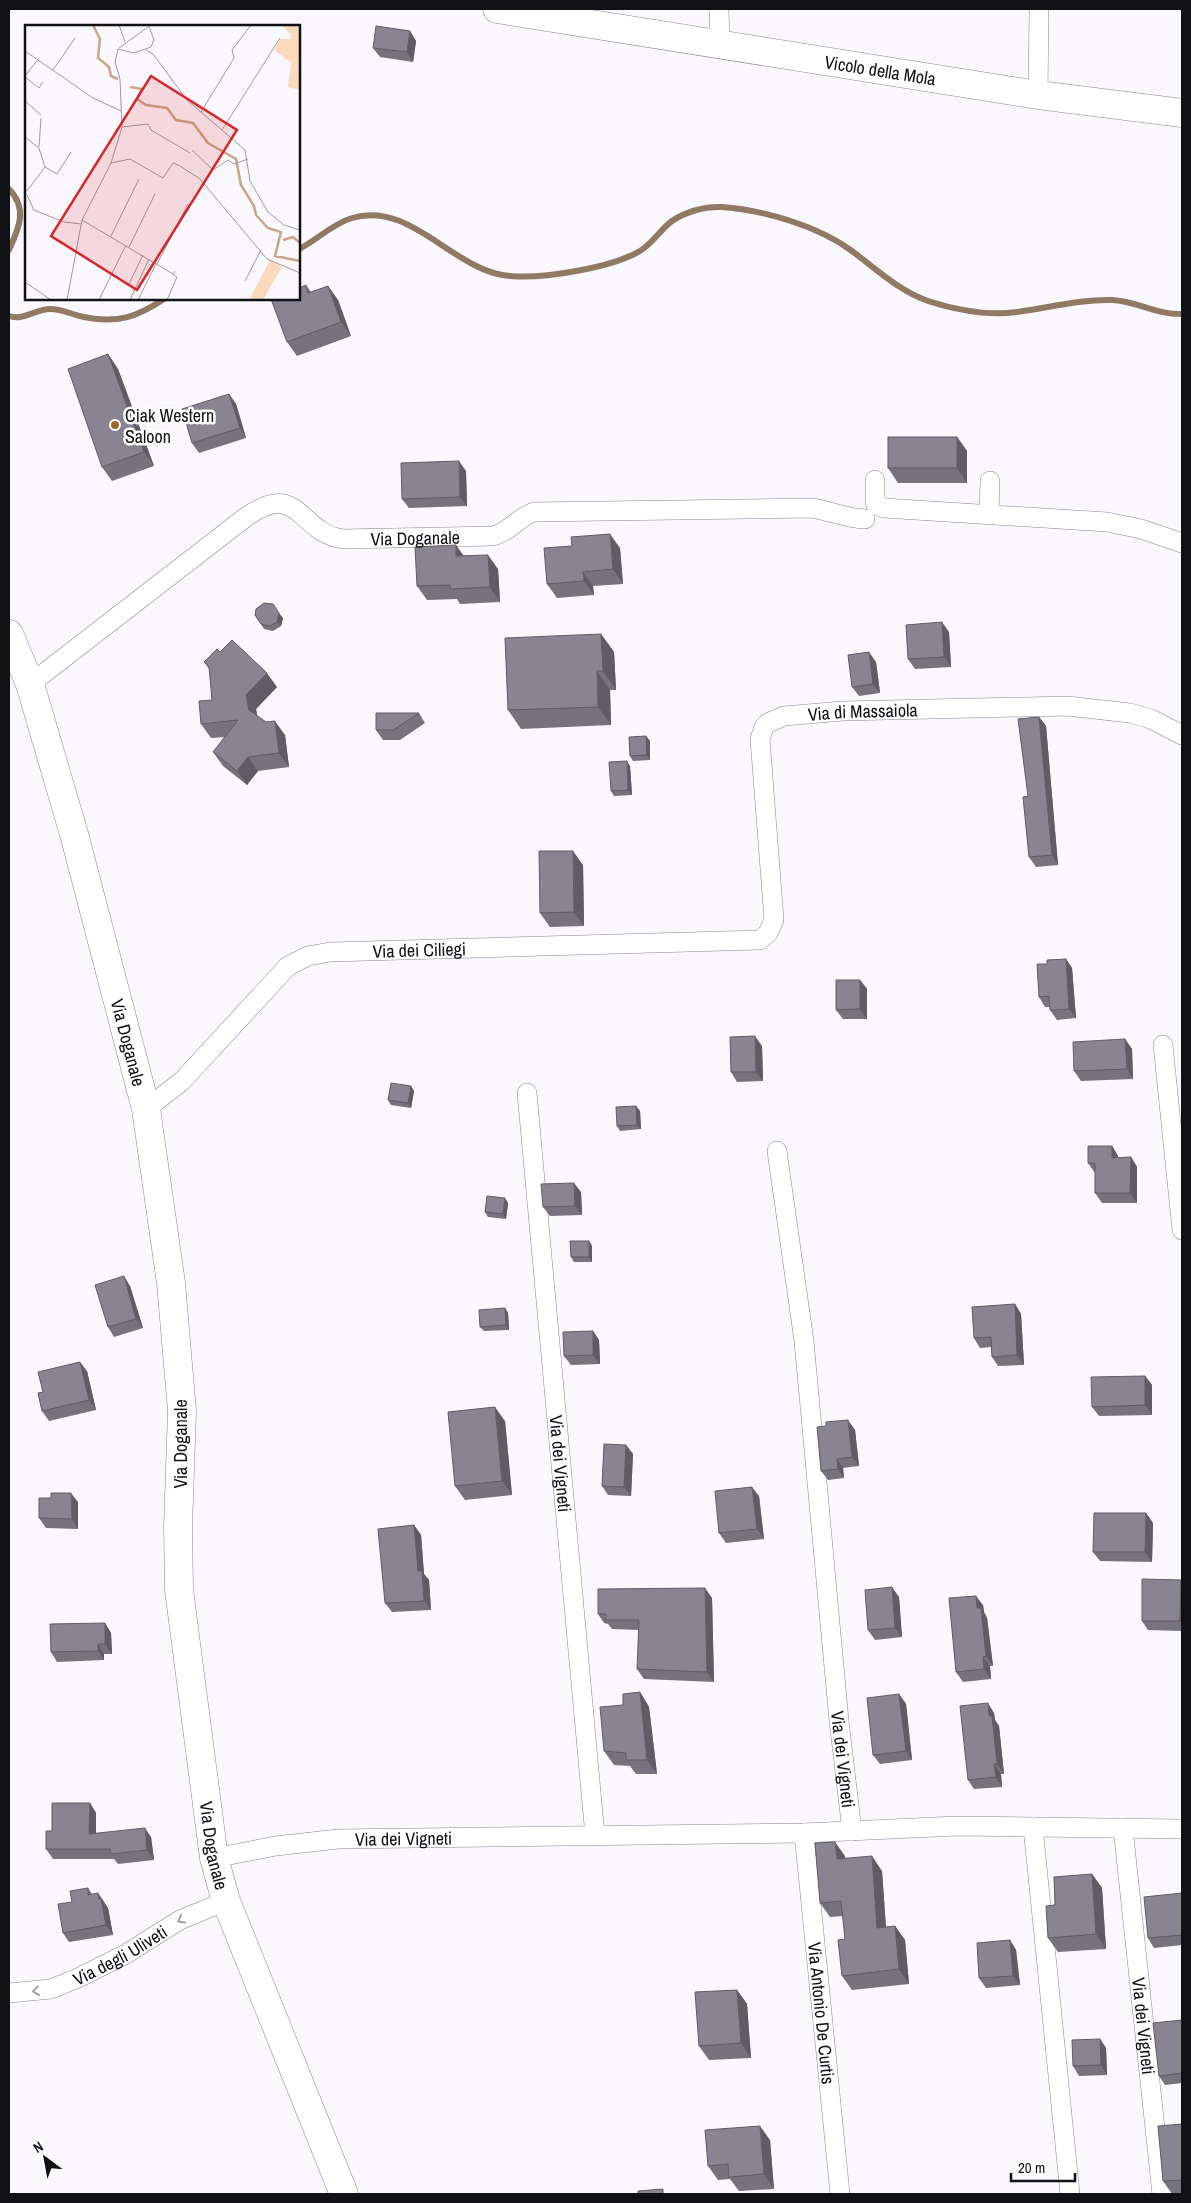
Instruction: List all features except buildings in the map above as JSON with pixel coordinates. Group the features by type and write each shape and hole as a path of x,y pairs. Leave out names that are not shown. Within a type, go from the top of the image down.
{"main road":[{"name":"Vicolo della Mola","path":"497,9 720,46 1038,95 1178,113"},
{"name":"Via Doganale","path":"9,634 30,684 76,843 146,1109 171,1284 182,1411 178,1535 179,1590 214,1858 226,1901 344,2194"}],"street":[{"path":"719,9 720,46"},
{"path":"1038,95 1039,9"},
{"path":"875,480 875,501 880,507 1081,520 1124,525 1182,544"},
{"path":"989,514 990,481"},
{"name":"Via Doganale","path":"30,684 246,516 272,502 287,505 327,534 343,539 493,536 507,531 526,515 534,512 812,508 829,511 846,518 865,519"},
{"name":"Via di Massaiola","path":"756,941 766,936 774,920 760,753 761,733 764,727 773,720 784,716 836,712 1067,706 1130,713 1151,719 1182,735"},
{"name":"Via dei Ciliegi","path":"146,1109 182,1081 288,966 308,956 330,952 756,941"},
{"path":"1163,1045 1182,1230"},
{"name":"Via dei Vigneti","path":"527,1093 595,1836"},
{"name":"Via dei Vigneti","path":"777,1151 804,1341 839,1721 852,1831"},
{"name":"Via dei Vigneti","path":"214,1858 276,1846 338,1839 804,1833 957,1826 1182,1828"},
{"path":"1033,1827 1070,2194"},
{"name":"Via dei Vigneti","path":"1123,1828 1162,2194"},
{"name":"Via Antonio De Curtis","path":"804,1833 840,2194"},
{"name":"Via degli Uliveti","path":"9,1993 51,1989 78,1978 126,1954 180,1920 226,1901"}],"waterway":[{"path":"9,189 15,196 20,211 16,234 9,250"},
{"path":"300,248 345,221 373,215 394,219 413,227 470,263 490,272 510,276 540,276 595,267 627,257 645,248 677,218 689,212 722,207 773,216 823,234 852,251 907,292 928,301 950,307 983,313 1006,313 1076,302 1112,300 1173,314 1182,314"},
{"path":"9,316 19,317 50,309 96,319 117,319 136,314 162,300"}],"place":[{"name":"Ciak Western Saloon","path":"115,425"}]}
